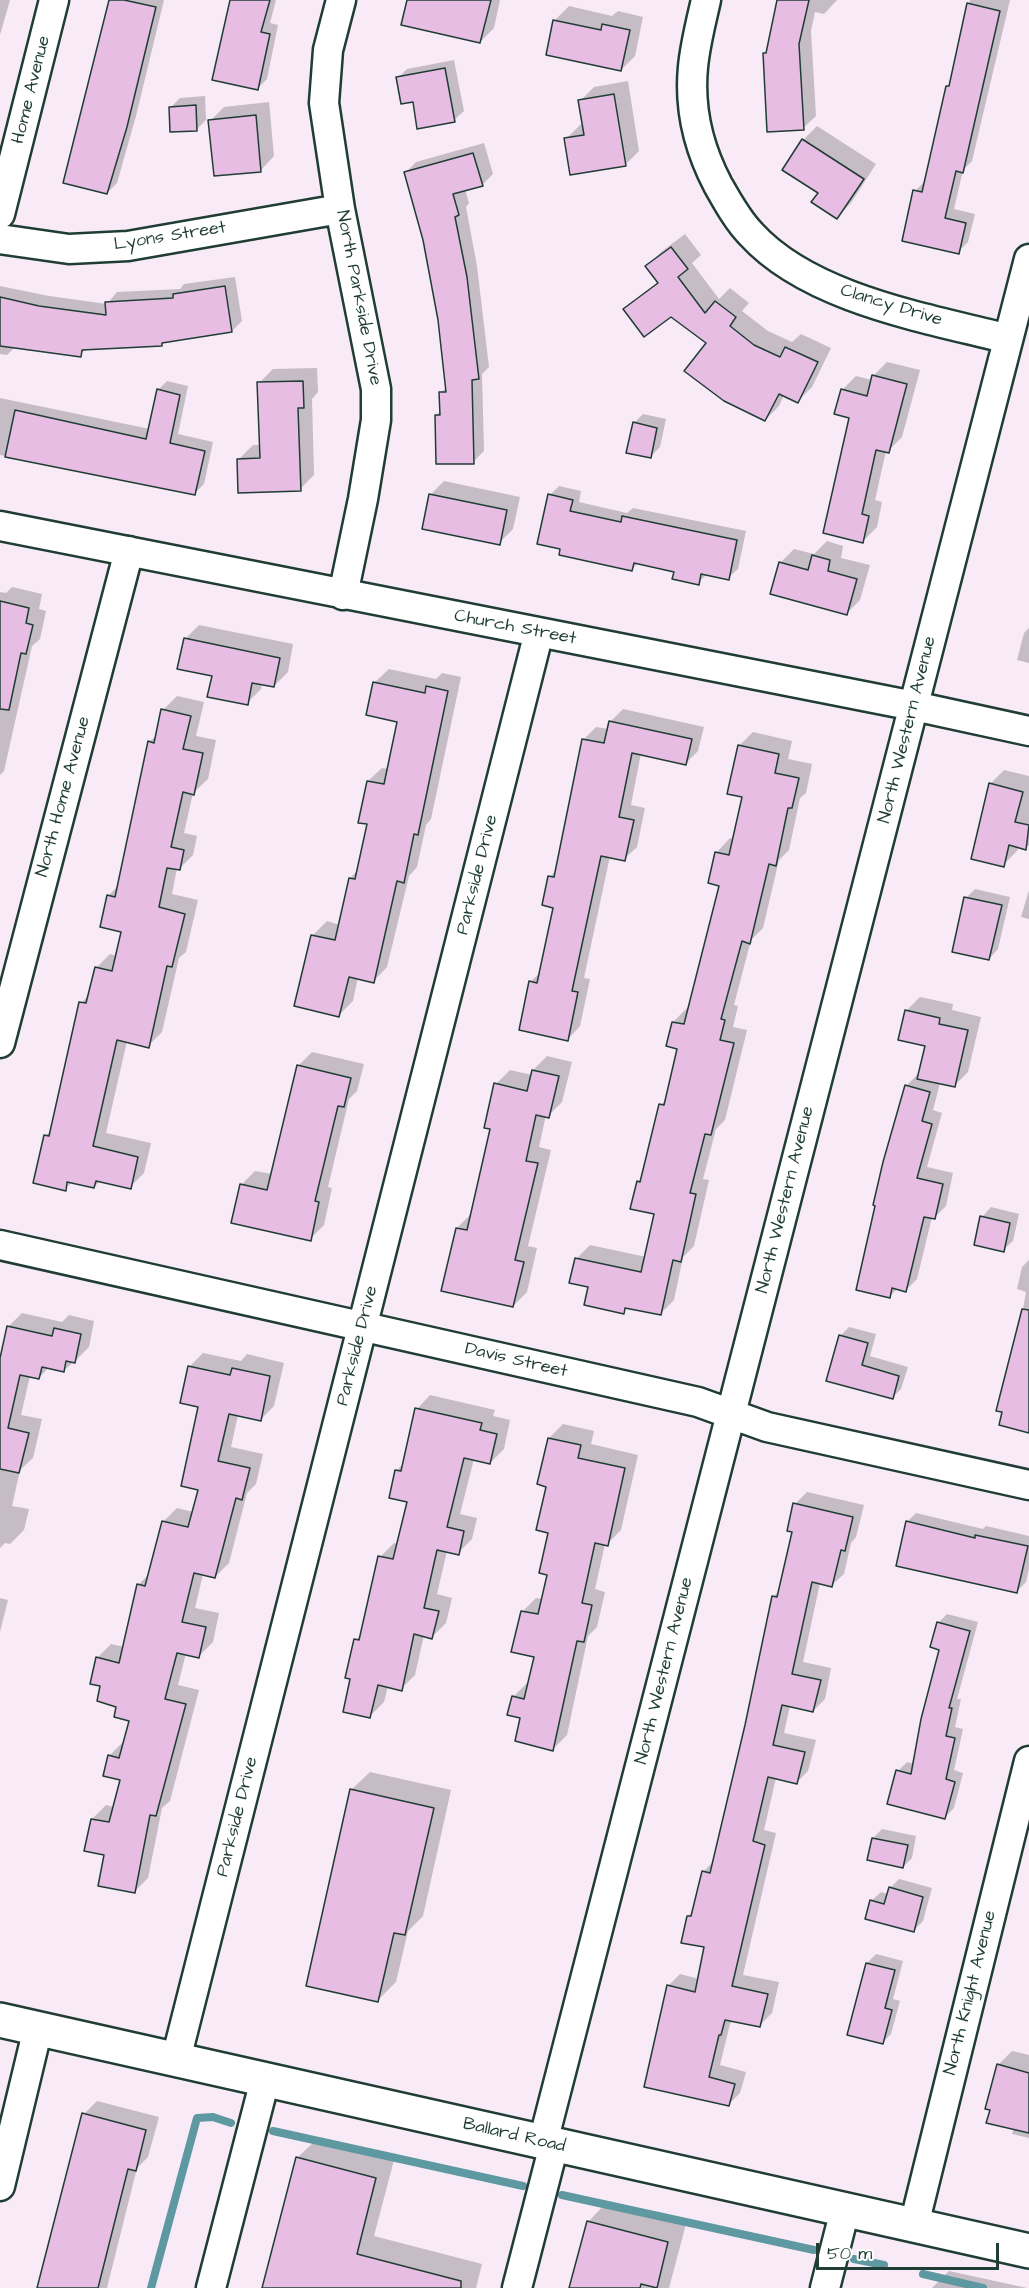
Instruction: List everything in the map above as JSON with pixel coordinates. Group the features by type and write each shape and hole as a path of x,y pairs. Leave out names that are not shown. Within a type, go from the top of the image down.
{"street":[{"name":"Home Avenue","path":"0,214 54,0"},
{"name":"North Parkside Drive","path":"342,0 328,50 324,103 340,209 376,389 376,420 344,595"},
{"name":"Clancy Drive","path":"706,0 693,68 694,121 706,162 724,196 751,234 786,264 825,286 872,304 1008,339"},
{"name":"Lyons Street","path":"0,239 69,249 128,246 340,209"},
{"name":"North Western Avenue","path":"517,2288 548,2144 731,1414 1029,259"},
{"name":"Church Street","path":"0,526 914,706 1029,731"},
{"name":"North Home Avenue","path":"0,1043 129,551"},
{"name":"Parkside Drive","path":"176,2060 539,632"},
{"name":"Davis Street","path":"0,1245 698,1402 767,1427 1029,1485"},
{"name":"North Knight Avenue","path":"914,2225 1029,1761"},
{"name":"Ballard Road","path":"0,2020 1029,2251"},
{"path":"0,2186 38,2028"},
{"path":"212,2288 265,2080"},
{"path":"825,2288 845,2210"}],"building":[{"path":"109,0 124,0 156,7 127,127 107,194 63,183"},
{"path":"230,0 270,0 261,32 270,34 258,90 212,80"},
{"path":"407,0 491,0 480,43 401,25"},
{"path":"777,0 809,0 799,44 804,130 767,132 763,53 766,53"},
{"path":"967,3 1000,11 963,173 956,171 945,218 966,223 959,254 902,241 913,190 922,192"},
{"path":"553,20 601,30 602,24 630,30 621,71 546,55"},
{"path":"445,68 455,122 417,129 413,102 401,104 396,77"},
{"path":"614,94 626,166 570,175 564,138 584,135 578,100"},
{"path":"196,105 197,131 170,132 169,107"},
{"path":"256,115 261,172 214,176 208,120"},
{"path":"802,139 864,179 837,219 811,202 818,193 782,170"},
{"path":"473,153 483,186 453,194 459,215 455,217 467,277 479,379 472,380 474,464 436,464 435,415 440,415 439,392 446,392 438,320 423,240 404,172"},
{"path":"671,247 688,269 678,277 705,313 715,301 736,317 730,326 754,345 780,357 785,347 818,362 798,403 779,394 765,421 724,401 684,371 706,343 671,317 644,337 623,309 658,283 645,266"},
{"path":"225,286 232,332 162,343 162,346 82,350 81,357 0,346 0,297 39,306 106,315 105,302 173,298 173,294"},
{"path":"872,375 907,384 889,453 876,450 862,514 869,516 863,543 823,533 849,418 834,414 841,389 867,396"},
{"path":"303,381 304,408 298,408 301,491 238,493 237,459 260,458 257,382"},
{"path":"157,389 180,395 170,443 205,451 195,495 5,457 15,410 146,439"},
{"path":"633,422 657,428 651,458 626,453"},
{"path":"429,494 507,510 500,545 422,529"},
{"path":"548,494 573,500 570,511 621,522 622,516 737,540 729,580 701,574 699,585 672,579 674,572 634,563 632,571 559,555 560,549 537,544"},
{"path":"812,555 830,560 828,571 857,579 847,615 770,594 779,562 808,570"},
{"path":"0,601 29,608 26,623 33,625 26,654 21,653 9,710 0,709"},
{"path":"184,638 280,658 274,687 252,683 248,705 207,697 212,676 177,669"},
{"path":"373,682 425,693 426,686 448,691 418,835 414,834 404,883 397,881 374,983 349,977 339,1017 294,1006 311,935 335,940 349,878 355,879 367,824 358,823 367,781 384,784 397,722 366,715"},
{"path":"161,709 191,716 183,749 203,753 194,795 183,792 171,847 184,850 180,870 167,868 159,907 185,914 172,967 167,966 149,1048 117,1040 93,1146 138,1157 131,1189 96,1181 94,1188 67,1182 66,1191 33,1183 44,1135 49,1136 79,1002 86,1003 95,967 112,971 121,932 100,927 107,895 115,897 148,741 154,743"},
{"path":"609,721 692,739 686,765 632,753 619,817 634,820 625,861 601,856 572,991 578,992 568,1041 519,1030 529,981 537,983 553,908 542,905 548,876 554,877 582,739 604,743"},
{"path":"738,745 779,754 775,773 799,778 792,808 788,808 776,866 769,864 750,944 742,941 721,1019 725,1020 720,1040 734,1043 711,1135 705,1134 690,1193 696,1194 681,1262 673,1260 661,1315 625,1308 624,1314 584,1305 588,1287 569,1283 575,1258 641,1272 654,1214 630,1209 637,1181 640,1182 659,1104 664,1105 677,1049 666,1046 672,1022 684,1024 719,886 708,883 715,852 729,855 742,797 727,794"},
{"path":"989,783 1023,792 1015,822 1029,825 1026,850 1009,845 1004,867 971,859"},
{"path":"964,897 1002,905 989,960 952,952"},
{"path":"905,1010 940,1018 939,1024 968,1030 955,1087 917,1079 925,1046 898,1040"},
{"path":"297,1065 351,1078 344,1107 338,1106 315,1201 319,1202 311,1241 231,1223 240,1184 267,1190"},
{"path":"532,1070 559,1076 549,1118 536,1115 526,1161 538,1163 515,1260 524,1262 513,1307 441,1291 456,1228 467,1230 490,1129 484,1128 494,1083 527,1091"},
{"path":"905,1085 930,1092 922,1121 932,1124 917,1178 943,1184 935,1219 924,1217 906,1292 892,1288 890,1298 856,1290 883,1162"},
{"path":"980,1216 1010,1223 1004,1252 974,1245"},
{"path":"1022,1309 1029,1310 1029,1433 999,1425 1002,1412 996,1411"},
{"path":"7,1326 52,1336 54,1328 81,1334 75,1363 66,1361 64,1372 42,1367 39,1379 20,1375 8,1428 29,1433 19,1473 0,1469 0,1358"},
{"path":"839,1335 868,1343 862,1365 899,1376 893,1399 826,1381"},
{"path":"188,1366 230,1375 232,1368 270,1376 261,1421 229,1414 218,1461 250,1468 242,1500 236,1498 215,1578 194,1573 182,1622 206,1627 199,1658 177,1653 165,1699 186,1704 156,1816 150,1815 135,1893 98,1886 104,1855 84,1851 91,1819 109,1822 120,1780 103,1776 108,1755 119,1758 129,1721 114,1717 116,1707 97,1701 100,1686 90,1684 96,1657 119,1663 137,1584 145,1586 162,1521 188,1527 198,1490 181,1486 198,1407 180,1403"},
{"path":"415,1408 482,1423 480,1430 497,1434 490,1464 464,1458 447,1527 464,1531 459,1555 437,1550 424,1608 439,1611 432,1639 414,1634 402,1691 378,1685 370,1718 343,1712 350,1679 345,1678 354,1639 359,1640 378,1556 393,1559 407,1502 389,1498 395,1470 401,1471"},
{"path":"548,1438 581,1445 578,1458 625,1468 608,1546 595,1543 582,1603 592,1605 584,1642 577,1641 553,1751 515,1741 520,1718 507,1715 512,1696 524,1699 534,1657 511,1652 521,1611 538,1614 547,1575 539,1573 548,1533 536,1530 546,1487 537,1484"},
{"path":"793,1503 853,1517 845,1551 841,1550 832,1587 812,1582 792,1674 821,1680 813,1712 782,1705 773,1745 805,1752 797,1784 768,1777 753,1841 765,1845 732,1986 768,1994 760,2027 725,2020 721,2035 719,2035 709,2077 735,2084 729,2106 644,2087 667,1985 695,1992 704,1947 681,1943 687,1916 691,1916 702,1871 710,1873 745,1725 772,1596 777,1597 792,1532 787,1531"},
{"path":"906,1521 975,1538 975,1535 1028,1546 1017,1593 896,1566"},
{"path":"937,1622 970,1631 949,1708 952,1708 946,1736 955,1738 946,1779 955,1782 945,1819 887,1804 896,1770 911,1774 921,1719 939,1650 930,1647"},
{"path":"350,1789 434,1808 405,1935 394,1933 378,2002 306,1986"},
{"path":"872,1838 908,1845 903,1868 867,1860"},
{"path":"889,1887 923,1897 914,1932 865,1919 870,1900 884,1904"},
{"path":"866,1963 895,1970 885,2008 892,2010 883,2044 847,2035"},
{"path":"997,2064 1029,2073 1029,2133 986,2123 990,2110 985,2109"},
{"path":"82,2113 146,2130 136,2171 128,2169 98,2288 37,2288"},
{"path":"296,2157 376,2178 357,2254 461,2281 461,2288 262,2288"},
{"path":"587,2221 668,2242 657,2288 641,2284 640,2288 569,2288"}],"waterway":[{"path":"151,2288 197,2118 213,2117 231,2123"},
{"path":"273,2131 523,2186"},
{"path":"562,2195 814,2250"},
{"path":"854,2259 884,2265"},
{"path":"923,2274 983,2288"}]}
